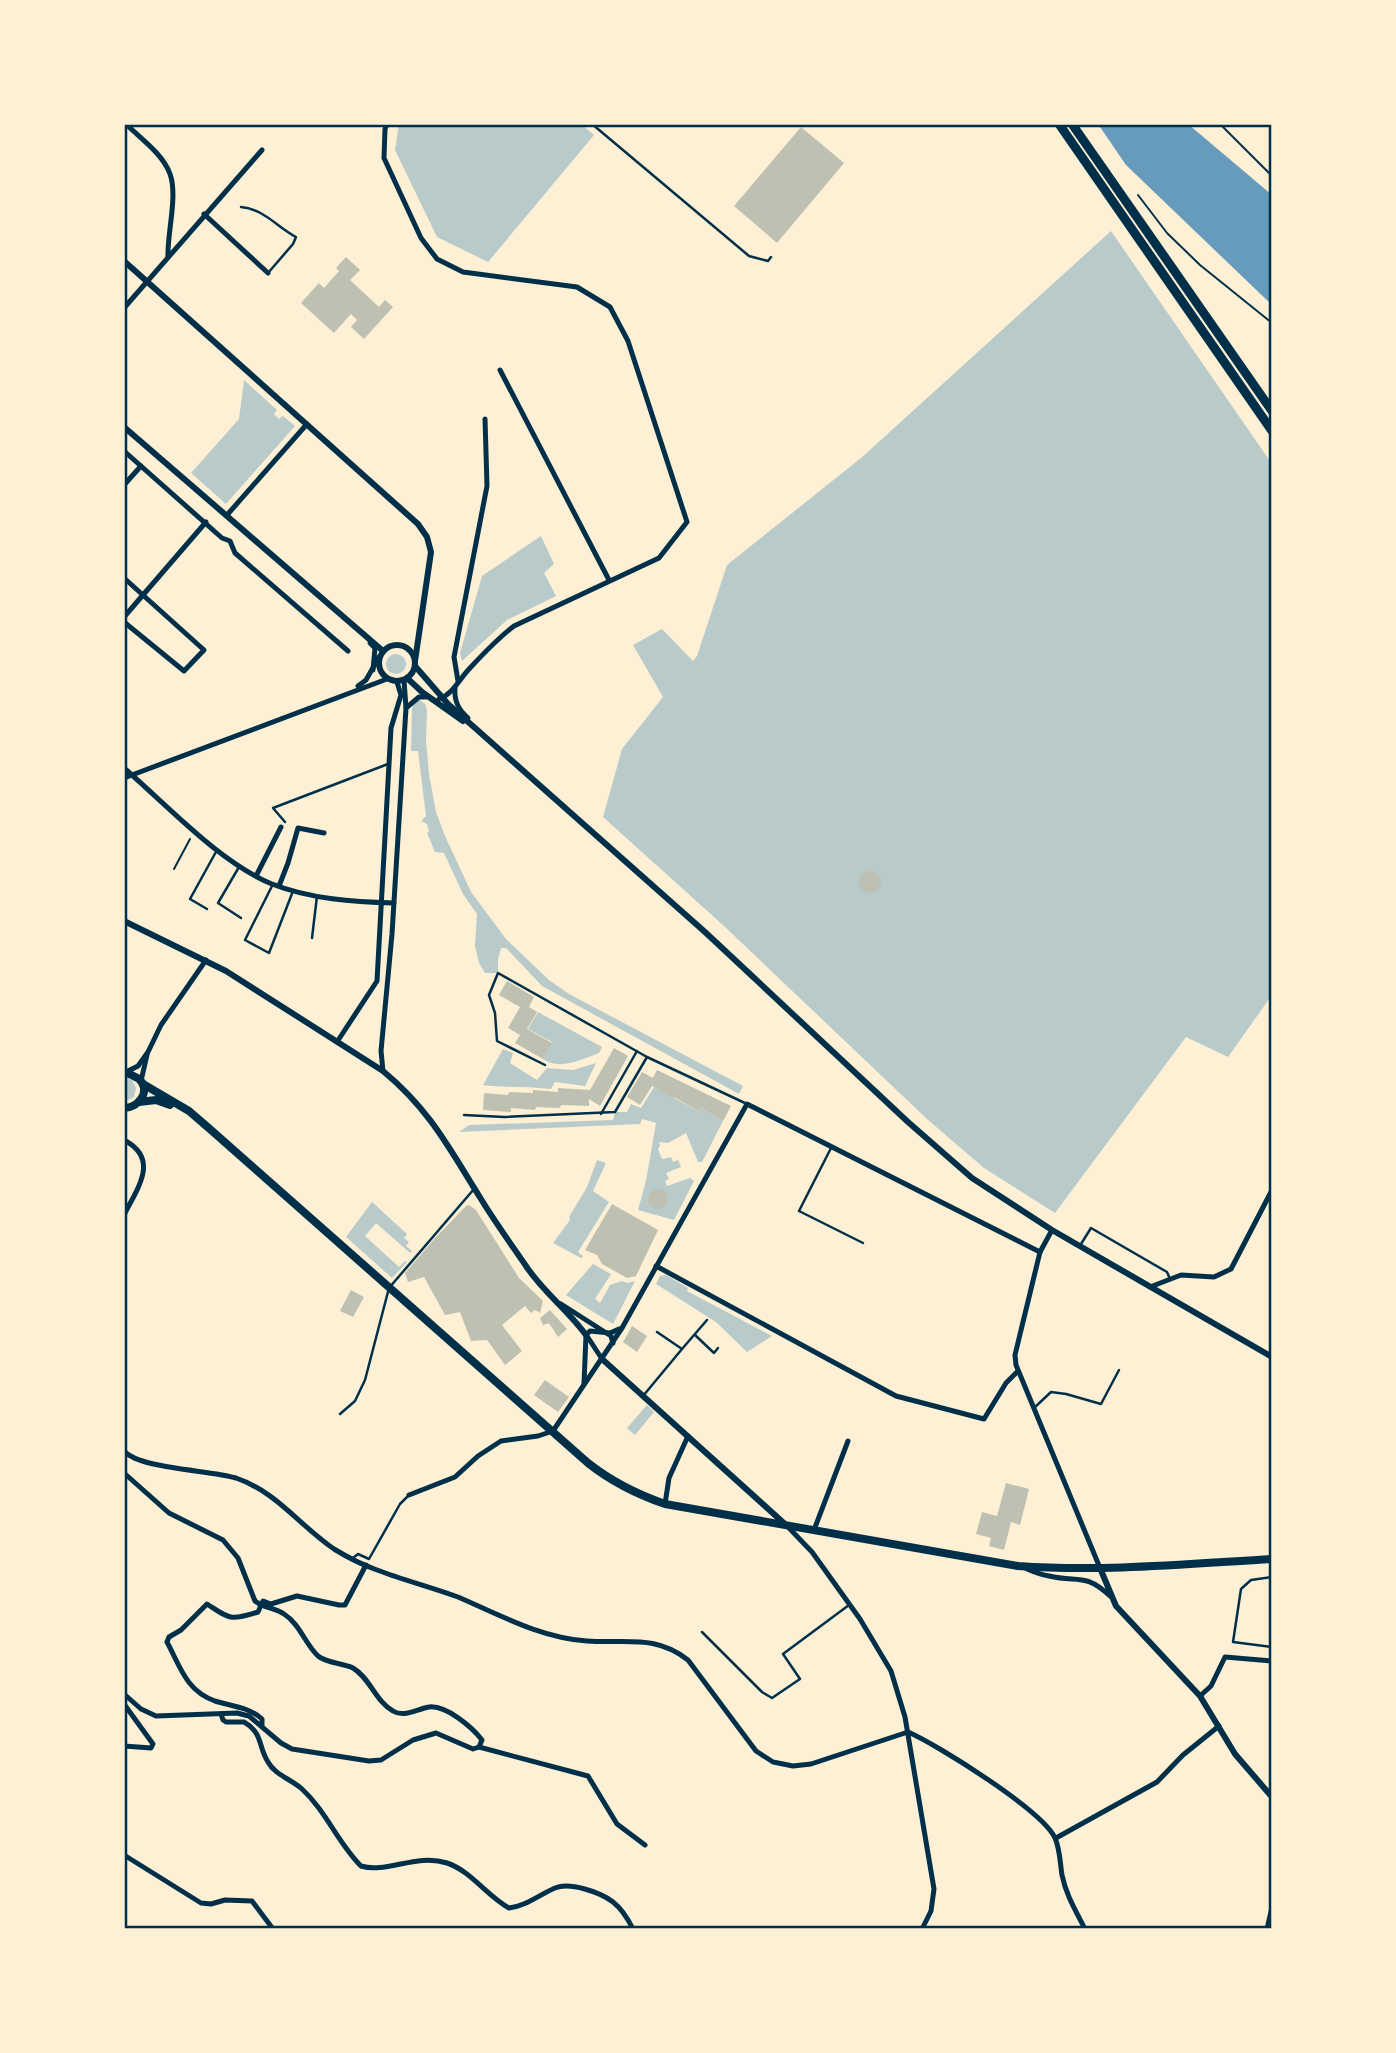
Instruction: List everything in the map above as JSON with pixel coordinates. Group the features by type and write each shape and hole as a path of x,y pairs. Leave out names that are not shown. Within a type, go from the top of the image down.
{"highway":[{"path":"1059,124 1272,431"},
{"path":"1072,124 1272,411"}],"main road":[{"path":"125,1072 188,1111 604,1476 621,1487 665,1504 1018,1566 1100,1568 1272,1559"},
{"path":"124,1108 133,1107 139,1102 143,1095 142,1082"},
{"path":"139,1102 156,1100 200,1122"}],"street":[{"path":"126,124 159,157 170,174 172,195 168,257"},
{"path":"124,778 387,679 405,680 436,699 443,698 501,636 514,626 659,558 687,522 628,341 610,307 577,286 463,272 437,259 421,239 384,158 387,124"},
{"path":"124,308 262,150"},
{"path":"204,214 268,273"},
{"path":"124,261 410,516 427,537 431,552 415,664 405,680 391,728 377,981 337,1042"},
{"path":"500,370 609,580"},
{"path":"485,419 487,486 454,657 455,701 460,710 485,735"},
{"path":"227,515 307,424"},
{"path":"124,427 351,622 381,654"},
{"path":"124,451 222,538 230,541 235,553 348,651"},
{"path":"124,485 141,466"},
{"path":"124,578 143,596 204,650 184,671 124,619 143,596 206,522"},
{"path":"230,541 241,527"},
{"path":"351,622 375,648 373,670"},
{"path":"353,690 366,680 381,654 390,646 406,648 412,654 415,664 443,698 705,932 972,1178 1052,1230 1272,1357"},
{"path":"381,654 378,665 387,679"},
{"path":"405,680 485,735"},
{"path":"383,1071 382,1051 407,696 405,680"},
{"path":"406,708 419,697 428,697"},
{"path":"124,768 239,867 256,876 293,891 317,896 394,903"},
{"path":"256,876 283,825"},
{"path":"276,885 288,863 298,828 324,833"},
{"path":"124,921 206,960 383,1071 402,1087 428,1114 537,1283 559,1303 602,1359 788,1526 812,1552 891,1671 908,1732 934,1889 931,1911 922,1929"},
{"path":"125,1072 138,1066 161,1025 206,960"},
{"path":"142,1082 148,1052"},
{"path":"409,1495 455,1477 478,1456 501,1441 554,1431 622,1328 747,1104 1040,1252"},
{"path":"124,1140 138,1148 145,1162 124,1215"},
{"path":"1150,1287 1181,1275 1214,1277 1231,1269 1272,1190"},
{"path":"1052,1230 1040,1252 1015,1355 1018,1371 1110,1596"},
{"path":"656,1266 896,1396 984,1419 1006,1382 1018,1371"},
{"path":"559,1303 607,1333 613,1343"},
{"path":"584,1387 586,1335 590,1331 607,1333 622,1328"},
{"path":"665,1504 669,1478 688,1436"},
{"path":"814,1530 848,1441"},
{"path":"124,1451 128,1456 144,1463 236,1478 275,1498 335,1549 353,1559 560,1639 638,1641 657,1643 674,1649 688,1660 756,1751 773,1762 793,1766 811,1764 908,1732 929,1741 1043,1820 1056,1838 1067,1894 1086,1929"},
{"path":"124,1473 169,1513 223,1541 238,1558 249,1589 261,1606 284,1614 301,1632 318,1657 353,1669 365,1678 390,1710 398,1714 431,1707 453,1715 473,1729 482,1740 479,1747"},
{"path":"262,1726 262,1719 256,1713 212,1700 192,1686 181,1674 167,1642 169,1637 181,1630 207,1604 227,1617 240,1618 258,1612 262,1601 271,1604 297,1596 345,1605 366,1565"},
{"path":"1018,1566 1050,1577 1079,1577 1097,1584 1200,1696 1236,1754 1272,1797"},
{"path":"1200,1696 1211,1686 1225,1657 1272,1661"},
{"path":"124,1694 141,1709 156,1716 237,1713 249,1716 292,1749 381,1760 413,1740 436,1733 473,1749 479,1747 588,1776 617,1824 645,1845"},
{"path":"124,1704 153,1744 150,1748 143,1749 124,1746"},
{"path":"221,1714 226,1722 244,1722 258,1733 268,1764 300,1786 361,1866 379,1868 405,1861 429,1860 449,1863 470,1876 509,1908 518,1907 558,1887 572,1887 596,1893 612,1901 623,1912 633,1929"},
{"path":"1056,1838 1157,1782 1183,1755 1219,1726"},
{"path":"124,1855 201,1903 252,1900 273,1929"},
{"path":"1267,1929 1272,1907"}],"lane":[{"path":"592,124 748,256 768,261 771,257"},
{"path":"241,207 268,216 296,237 268,273"},
{"path":"283,825 273,808 389,764"},
{"path":"207,909 190,899 217,849"},
{"path":"239,867 218,904 241,918"},
{"path":"276,885 245,940 269,953 293,891"},
{"path":"312,938 317,896"},
{"path":"545,1065 497,1041 495,1013 489,995 498,973 647,1057 747,1104"},
{"path":"600,1114 637,1051"},
{"path":"464,1115 504,1117 615,1112 647,1057"},
{"path":"832,1145 799,1211 863,1242"},
{"path":"340,1414 355,1401 365,1380 389,1288 474,1188"},
{"path":"1080,1246 1091,1227 1167,1272 1170,1279"},
{"path":"643,1396 707,1320"},
{"path":"657,1332 682,1349"},
{"path":"695,1335 714,1353 718,1348"},
{"path":"1034,1408 1051,1392 1101,1404 1119,1370"},
{"path":"353,1559 358,1554 369,1559 400,1504 409,1495"},
{"path":"1272,1577 1251,1580 1241,1589 1233,1642 1272,1647"},
{"path":"702,1632 762,1692 772,1698 800,1679 783,1654 849,1605"}],"path":[{"path":"1220,124 1272,176"},
{"path":"1138,195 1167,233 1200,265 1272,323"},
{"path":"174,869 195,830"}],"shaded area":[{"path":"399,124 581,124 594,135 488,262 437,237 395,150"},
{"path":"1111,231 1272,464 1272,995 1228,1057 1186,1037 1055,1213 984,1168 927,1119 724,926 603,817 622,749 663,697 633,645 662,629 693,661 697,656 727,565 861,458"},
{"path":"244,380 277,410 274,414 279,419 283,416 295,426 226,504 191,473 239,419"},
{"path":"541,536 554,564 544,573 556,596 507,620 462,661 460,653 482,576"},
{"path":"392,654 400,654 406,664 400,674 392,674 386,668 386,660"},
{"path":"420,700 427,710 429,774 436,812 471,892 506,939 549,980 569,994 743,1086 739,1094 542,986 506,948 501,948 498,973 485,973 479,963 475,946 477,914 463,894 444,853 435,852 427,833 427,824 421,821 426,816 418,751 411,751 412,708 415,702"},
{"path":"538,1012 602,1047 599,1053 564,1064 543,1059 552,1042 528,1029"},
{"path":"503,1049 513,1053 510,1063 537,1080 547,1068 573,1070 596,1063 585,1086 555,1082 551,1089 483,1085"},
{"path":"124,1077 132,1080 136,1088 134,1097 126,1101"},
{"path":"654,1087 723,1121 702,1162 698,1162 686,1133 668,1143 659,1142 658,1149 662,1159 671,1157 673,1162 678,1160 681,1167 666,1173 669,1179 665,1181 667,1186 690,1178 694,1181 674,1220 638,1210 656,1123 642,1119 640,1124 459,1132 469,1125 613,1120 615,1112 627,1112 631,1104 641,1108"},
{"path":"597,1160 606,1163 593,1191 609,1202 578,1252 583,1256 581,1258 553,1243 570,1220 569,1217 587,1187"},
{"path":"372,1202 407,1234 404,1238 409,1242 406,1246 412,1251 410,1253 376,1223 365,1236 399,1267 407,1262 392,1278 346,1237"},
{"path":"593,1264 611,1274 595,1299 600,1303 610,1285 635,1281 613,1324 566,1295"},
{"path":"666,1275 688,1288 687,1291 772,1336 747,1352 716,1322 656,1284 660,1276"},
{"path":"647,1405 654,1412 635,1435 627,1428"}],"water":[{"path":"1098,124 1188,124 1272,195 1272,305 1126,165"}],"building":[{"path":"801,127 844,163 777,243 734,206"},
{"path":"346,257 360,270 350,280 379,307 385,300 393,307 364,339 351,327 357,320 351,314 334,333 301,303 319,283 324,288 339,271 336,268"},
{"path":"870,871 878,874 881,882 878,890 870,893 862,890 859,882 862,874"},
{"path":"507,981 534,997 529,1007 537,1012 527,1029 552,1043 543,1059 515,1043 520,1035 508,1028 520,1007 499,995"},
{"path":"614,1048 628,1056 600,1106 589,1099 589,1106 561,1105 560,1108 536,1107 535,1110 511,1108 511,1112 483,1110 484,1093 508,1095 509,1092 533,1093 533,1090 558,1092 558,1088 590,1090"},
{"path":"657,1070 731,1106 723,1121 652,1086 640,1105 627,1097 642,1072 653,1078"},
{"path":"654,1189 662,1189 668,1199 662,1209 654,1209 648,1203 648,1195"},
{"path":"612,1204 658,1230 636,1276 627,1278 602,1264 597,1255 585,1250"},
{"path":"469,1205 476,1210 519,1278 543,1301 540,1313 535,1310 531,1313 525,1306 502,1325 522,1351 505,1365 487,1340 471,1341 460,1312 445,1315 424,1277 408,1282 405,1273 435,1238"},
{"path":"351,1290 364,1297 353,1317 340,1311"},
{"path":"550,1310 567,1329 558,1337 549,1323 543,1325 540,1318"},
{"path":"632,1326 647,1336 637,1352 623,1342"},
{"path":"545,1380 569,1397 558,1412 534,1395"},
{"path":"1006,1483 1029,1489 1020,1525 1011,1522 1004,1550 989,1546 991,1538 976,1534 982,1512 997,1516"}]}
